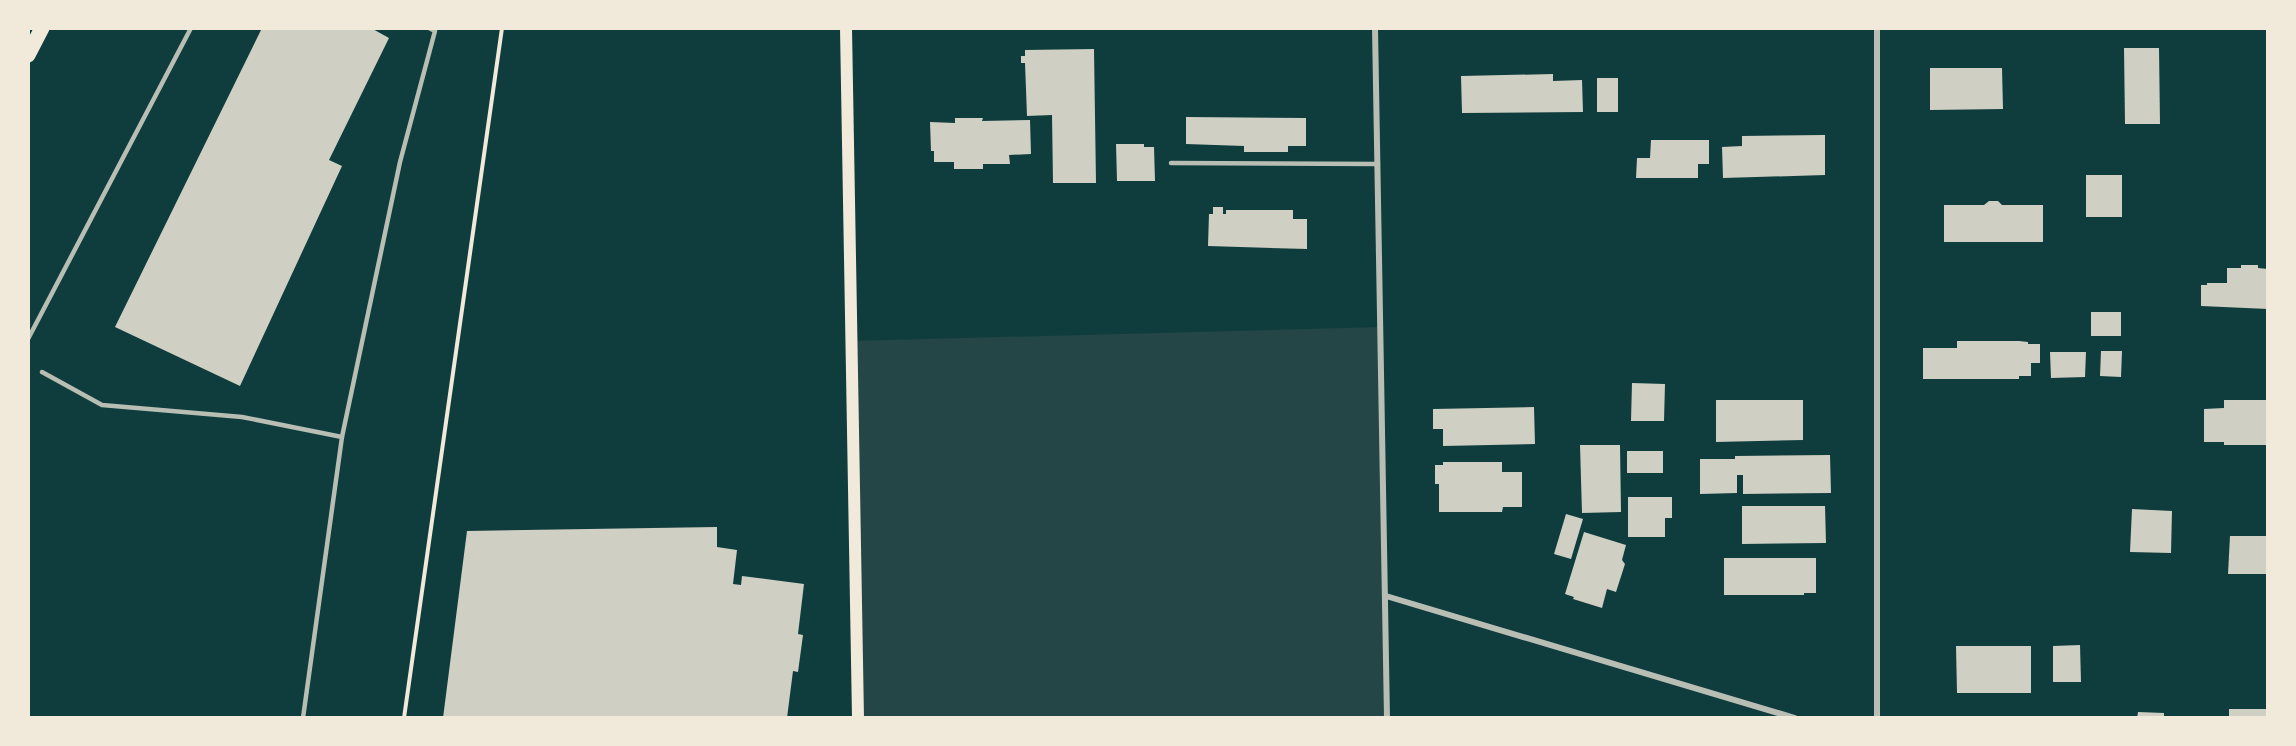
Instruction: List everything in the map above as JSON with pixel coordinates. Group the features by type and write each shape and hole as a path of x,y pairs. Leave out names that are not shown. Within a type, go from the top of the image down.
{"main road":[{"path":"28,55 42,28"},
{"path":"846,28 858,717"}],"street":[{"path":"1375,28 1387,717"},
{"path":"1877,28 1877,717"},
{"path":"1386,596 1795,717"}],"lane":[{"path":"28,339 191,28"},
{"path":"303,717 342,437 400,162 435,31 429,28"},
{"path":"1171,163 1378,164"},
{"path":"42,372 102,405 242,417 342,437"}],"path":[{"path":"404,717 502,28"}],"shaded area":[{"path":"1381,327 1385,717 858,717 851,341"}],"building":[{"path":"262,28 371,28 389,38 329,160 342,166 240,386 115,327"},
{"path":"2124,48 2159,48 2160,124 2125,124"},
{"path":"1094,49 1096,183 1053,183 1052,115 1027,116 1025,63 1021,63 1021,56 1025,56 1025,50"},
{"path":"1930,68 2002,68 2003,109 1930,110"},
{"path":"1553,74 1553,81 1582,80 1583,112 1462,113 1461,76"},
{"path":"1597,78 1618,78 1618,112 1597,112"},
{"path":"1186,117 1306,118 1306,146 1288,146 1288,152 1244,152 1244,146 1186,144"},
{"path":"955,118 983,118 982,121 1030,120 1031,154 1009,155 1010,164 983,164 983,169 954,169 954,162 934,162 934,151 931,151 930,122 955,123"},
{"path":"1825,135 1825,175 1723,178 1722,147 1742,146 1742,136"},
{"path":"1651,140 1709,140 1709,164 1698,164 1698,178 1636,178 1637,158 1650,158"},
{"path":"1116,144 1144,144 1144,147 1154,147 1155,181 1117,181"},
{"path":"2086,175 2122,175 2122,217 2086,217"},
{"path":"1989,201 1998,201 2002,205 2043,205 2043,242 1944,242 1944,205 1984,205"},
{"path":"1213,207 1223,207 1223,214 1226,214 1226,210 1293,210 1293,219 1307,219 1307,249 1208,246 1209,214 1213,214"},
{"path":"2241,265 2258,265 2258,268 2268,269 2268,309 2201,306 2201,285 2227,283 2227,268 2241,268"},
{"path":"2091,312 2121,312 2121,336 2091,336"},
{"path":"1957,341 2019,341 2040,344 2040,363 2031,363 2031,376 2019,376 2019,379 1923,379 1923,348 1957,348"},
{"path":"2101,351 2122,351 2121,377 2100,376"},
{"path":"2050,352 2086,352 2085,377 2051,378"},
{"path":"1632,383 1665,384 1664,421 1631,421"},
{"path":"1716,400 1803,400 1803,440 1716,442"},
{"path":"2224,400 2268,400 2268,445 2224,445 2224,442 2204,442 2204,409 2224,408"},
{"path":"1534,407 1535,444 1443,446 1443,429 1433,429 1433,409"},
{"path":"1580,445 1620,445 1621,512 1582,513"},
{"path":"1627,451 1663,451 1663,473 1627,473"},
{"path":"1830,455 1831,493 1743,494 1743,475 1737,475 1737,493 1700,494 1700,459 1735,459 1735,456"},
{"path":"1443,462 1502,462 1502,472 1522,472 1522,507 1503,507 1502,512 1439,512 1439,484 1435,484 1435,465 1443,465"},
{"path":"1628,497 1672,497 1672,518 1665,518 1665,537 1628,537"},
{"path":"1742,506 1825,506 1826,543 1742,544"},
{"path":"2132,509 2172,511 2171,553 2130,552"},
{"path":"1566,514 1583,519 1571,559 1554,554"},
{"path":"717,527 717,547 737,550 733,584 741,585 742,576 804,584 798,634 803,635 798,672 793,671 787,718 443,718 467,531"},
{"path":"1584,532 1626,545 1622,560 1625,564 1616,592 1607,589 1602,608 1573,599 1574,597 1565,594"},
{"path":"2230,536 2268,536 2268,574 2228,574"},
{"path":"1724,558 1816,558 1816,593 1724,595"},
{"path":"2080,645 2081,682 2053,682 2053,646"},
{"path":"1956,646 2031,646 2031,693 1957,693"},
{"path":"2229,709 2268,709 2268,718 2229,718"},
{"path":"2138,712 2164,713 2164,718 2137,718"}]}
